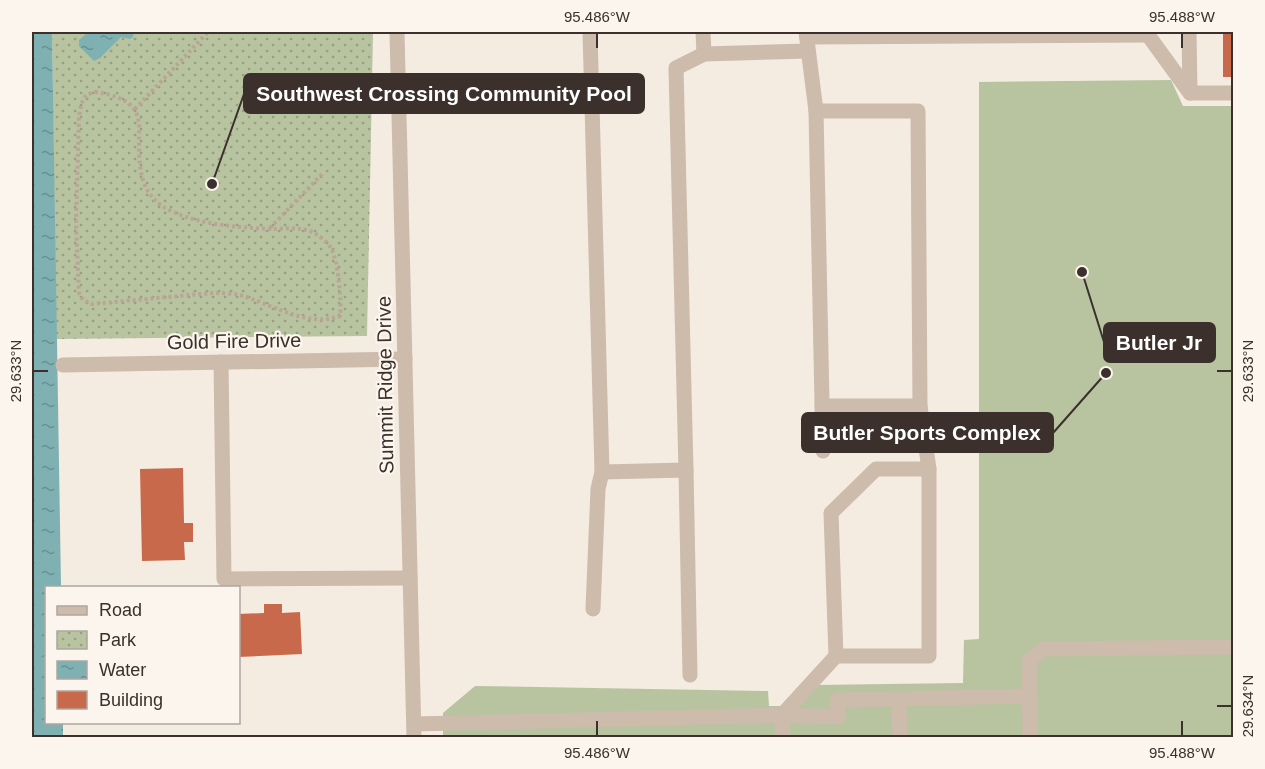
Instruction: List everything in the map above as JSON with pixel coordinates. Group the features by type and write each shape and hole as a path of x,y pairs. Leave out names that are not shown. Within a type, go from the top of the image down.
{"street":[{"name":"Summit Ridge Drive","path":"397,32 414,731"},
{"path":"590,32 602,472 598,489 593,609"},
{"path":"703,32 704,54"},
{"path":"1189,32 1190,93"},
{"path":"690,675 676,68 704,54 807,40 1148,33 1190,93"},
{"path":"807,40 816,111 823,451"},
{"path":"1190,93 1233,93"},
{"path":"816,111 918,111 920,406 929,469 930,656 836,656"},
{"name":"Gold Fire Drive","path":"63,365 405,359"},
{"path":"221,362 224,579 410,578"},
{"path":"822,406 920,406"},
{"path":"783,738 782,715 836,656 831,513 876,469 929,469"},
{"path":"602,472 686,470"},
{"path":"1030,738 1029,662 1043,650 1233,647"},
{"path":"414,731 782,715 838,717 837,700 1030,696"},
{"path":"899,699 900,738"}],"path":[{"path":"135,109 208,32"},
{"path":"95,92 124,100 135,109 139,120 139,162 142,181 152,197 168,210 197,222 314,232 332,248 342,306 340,316 321,319 299,316 227,293 92,304 83,300 79,293 76,223 81,104 86,94 95,92"},
{"path":"269,229 323,173"}],"green space":[{"path":"52,32 373,32 367,336 56,339"},
{"path":"1171,80 1183,106 1233,106 1233,737 443,738 443,713 475,686 768,691 769,706 799,706 815,685 963,683 964,640 979,639 979,82"}],"water":[{"path":"32,32 52,32 61,586 45,586 45,724 63,724 63,738 32,737"},
{"path":"88,32 134,32 130,39 121,37 94,61 79,46 79,40"}],"building":[{"path":"1223,32 1234,32 1234,77 1223,77"},
{"path":"183,468 184,523 193,523 193,542 184,542 185,560 142,561 140,469"},
{"path":"264,604 282,604 282,613 300,612 302,654 240,657 240,614 264,613"}],"place":[{"name":"Southwest Crossing Community Pool","path":"212,184"},
{"name":"Butler Jr","path":"1082,272"},
{"name":"Butler Sports Complex","path":"1106,373"}]}
